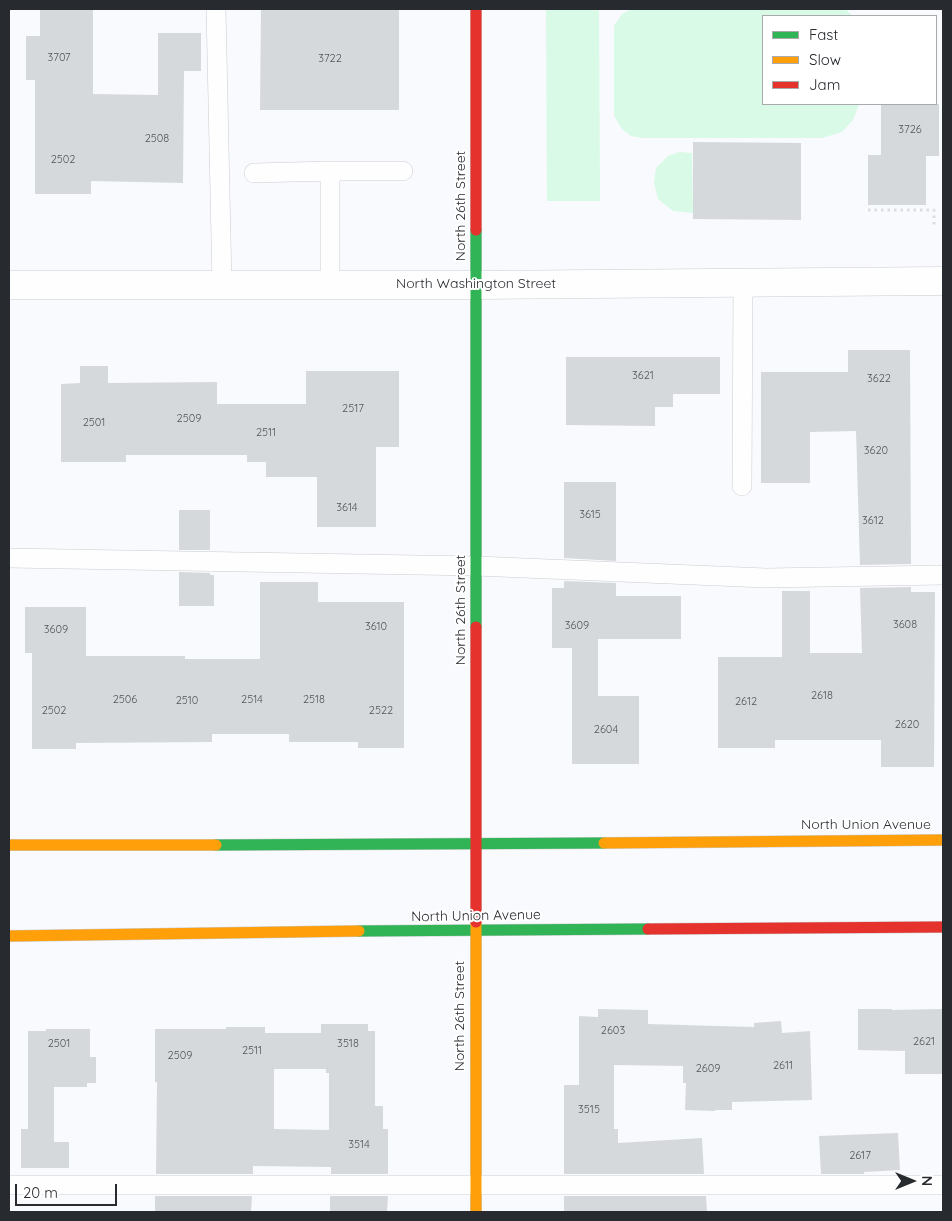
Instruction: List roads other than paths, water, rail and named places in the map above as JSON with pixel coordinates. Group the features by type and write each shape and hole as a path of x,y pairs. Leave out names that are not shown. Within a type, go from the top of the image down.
{"street":[{"name":"North 26th Street","path":"476,9 476,1212"},
{"name":"North Washington Street","path":"9,285 476,285 943,281"},
{"name":"North Union Avenue","path":"9,845 943,840"},
{"name":"North Union Avenue","path":"9,936 475,930 943,928"}],"lane":[{"path":"216,9 222,285"},
{"path":"254,173 402,170"},
{"path":"330,171 330,285"},
{"path":"742,486 743,283"},
{"path":"9,558 476,566 766,578 943,575"},
{"path":"9,1185 943,1185"}]}
